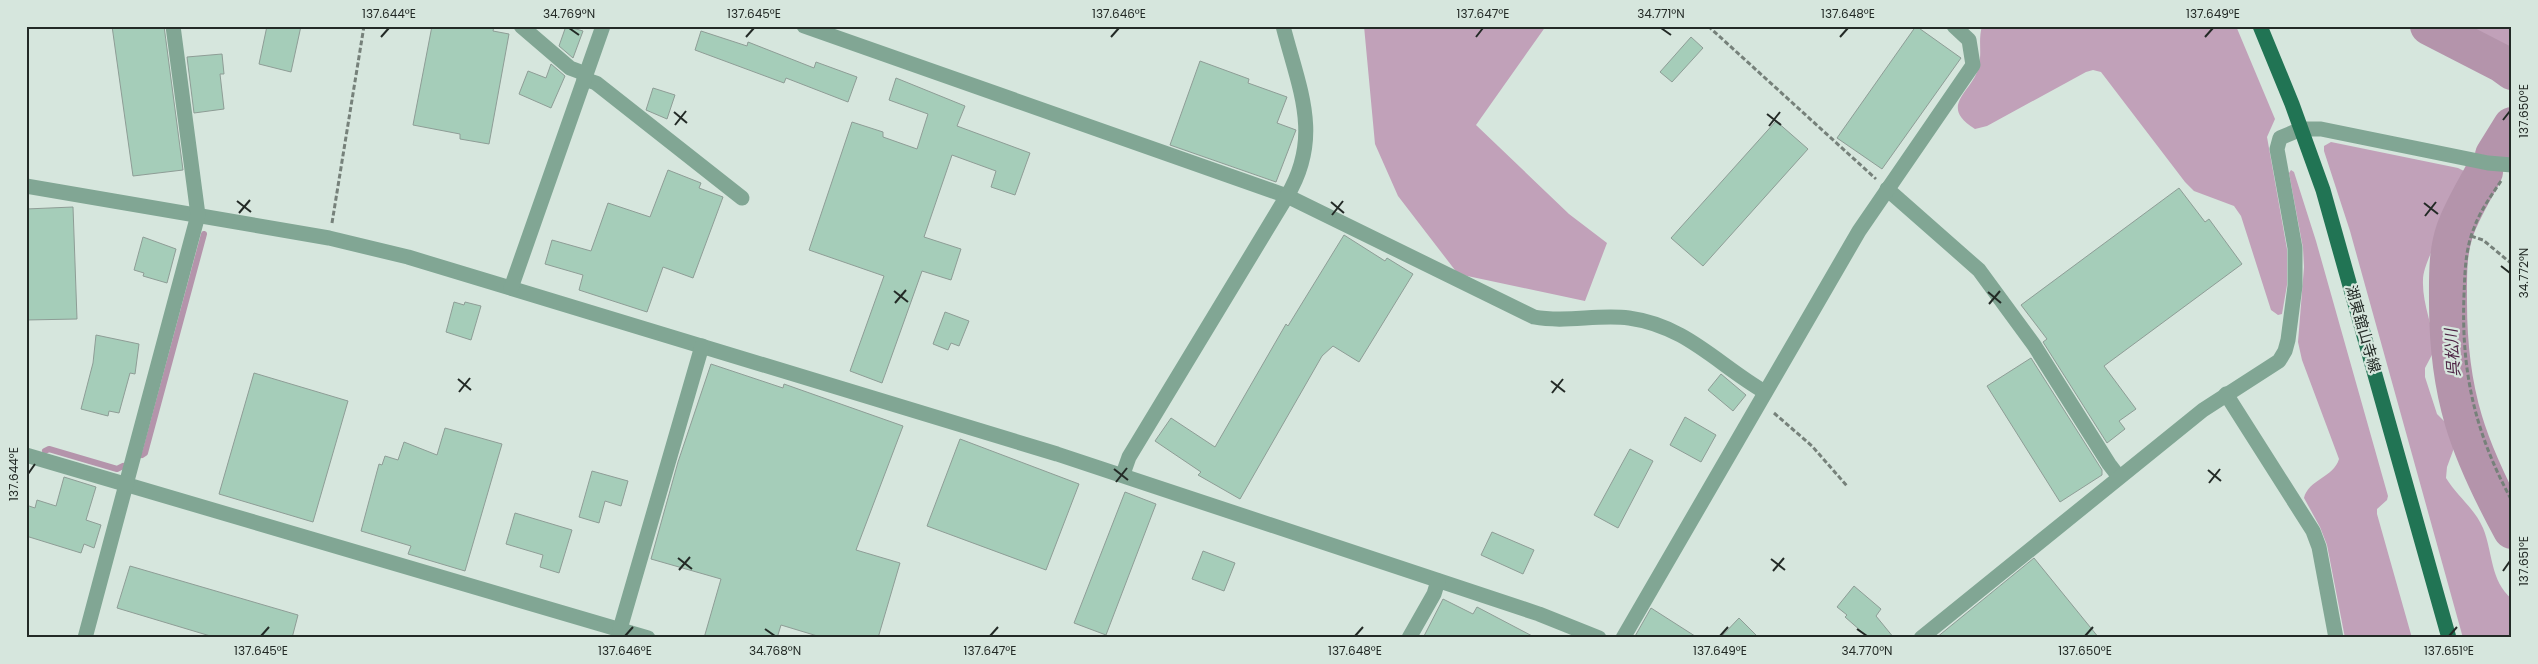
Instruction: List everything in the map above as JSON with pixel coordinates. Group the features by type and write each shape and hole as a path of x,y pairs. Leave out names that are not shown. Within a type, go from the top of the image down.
{"main road":[{"name":"湖東舘山寺線","path":"2260,26 2301,129 2336,235 2449,638"}],"street":[{"path":"85,638 198,215 173,26"},
{"path":"521,26 570,68 596,83 742,198"},
{"path":"511,288 603,26"},
{"path":"804,26 1287,196 1534,317 1570,321 1607,317 1628,318 1668,328 1704,348 1761,398"},
{"path":"1123,474 1128,457 1287,196 1302,166 1306,148 1307,128 1283,26"},
{"path":"1623,638 1859,231 1973,65 1970,40 1954,26"},
{"path":"1921,638 2119,477 2226,394 2269,368 2285,351 2296,267 2292,230 2277,143 2284,135 2301,129 2322,129 2508,165"},
{"path":"26,186 329,238 408,257 1123,474 1539,614 1599,638"},
{"path":"1887,189 1979,270 2034,345 2108,464 2119,477"},
{"path":"620,629 702,346"},
{"path":"2226,394 2313,531 2319,547 2336,638"},
{"path":"26,455 648,638"},
{"path":"1409,638 1434,594 1438,581"}],"path":[{"path":"329,238 364,26"},
{"path":"1708,26 1887,189"},
{"path":"2508,165 2504,176 2480,213 2471,236 2465,268 2464,358 2477,422 2488,452 2512,501"},
{"path":"2471,236 2482,240 2512,264"},
{"path":"1761,398 1771,410 1802,437 1846,486"}],"shaded area":[{"path":"1364,26 1546,26 1476,125 1569,214 1607,243 1585,301 1458,274 1398,196 1375,144"},
{"path":"1982,26 2236,26 2275,119 2267,137 2287,249 2287,285 2282,314 2278,315 2271,310 2241,216 2234,206 2194,191 2185,182 2101,72 2093,70 2086,72 1987,126 1975,129 1964,120 1959,113 1958,105 1976,74 1979,65"},
{"path":"2457,26 2512,26 2512,59"},
{"path":"2331,142 2458,168 2466,172 2469,178 2468,186 2434,246 2424,271 2424,298 2435,349 2425,368 2425,377 2437,414 2453,430 2457,440 2447,467 2446,478 2480,521 2496,575 2505,592 2512,599 2512,638 2463,638 2350,231 2324,151 2324,146"},
{"path":"2291,170 2294,172 2316,241 2388,496 2387,500 2377,509 2377,514 2412,638 2345,638 2327,545 2320,527 2304,498 2310,487 2332,470 2339,459 2302,360 2298,342 2304,267 2303,248 2289,173"}],"building":[{"path":"112,26 164,26 183,170 133,176"},
{"path":"267,26 301,26 291,72 259,64"},
{"path":"432,26 494,26 493,31 509,34 489,144 460,139 460,134 413,125"},
{"path":"566,26 583,31 573,58 559,46"},
{"path":"1916,26 1961,58 1882,169 1837,138"},
{"path":"701,31 747,46 748,42 814,68 816,62 857,77 848,102 786,78 784,83 695,50"},
{"path":"1691,37 1703,48 1672,82 1660,72"},
{"path":"222,54 224,74 220,74 224,109 194,113 187,57"},
{"path":"1200,61 1249,79 1248,83 1287,97 1277,123 1296,130 1276,182 1170,145"},
{"path":"551,64 565,76 551,108 519,94 528,71 546,78"},
{"path":"896,78 965,106 957,126 1030,153 1015,195 991,187 996,171 952,155 924,237 961,249 951,280 922,271 882,383 850,371 884,276 809,250 852,122 883,132 883,137 917,149 928,114 889,100"},
{"path":"653,88 675,95 667,119 646,110"},
{"path":"1776,121 1808,149 1703,266 1671,238"},
{"path":"668,170 701,183 699,188 723,197 693,278 663,267 647,312 579,290 583,275 545,264 552,240 591,251 608,203 650,217"},
{"path":"2179,188 2205,222 2209,219 2242,264 2104,366 2136,409 2119,421 2125,429 2107,443 2043,342 2047,339 2021,305"},
{"path":"73,207 77,319 26,320 26,209"},
{"path":"1344,235 1385,261 1387,258 1413,274 1359,362 1333,346 1322,356 1240,499 1198,475 1201,472 1155,441 1171,418 1215,447 1286,324 1288,326"},
{"path":"143,237 176,249 167,283 143,276 144,273 134,270"},
{"path":"454,302 464,305 465,302 481,306 471,340 446,332"},
{"path":"945,312 969,321 959,346 951,343 948,350 933,344"},
{"path":"96,335 139,344 135,374 130,373 119,413 109,411 108,416 81,409 93,363"},
{"path":"2031,358 2102,470 2102,475 2060,502 1987,386"},
{"path":"711,364 783,388 784,384 903,426 856,550 900,563 878,638 824,638 781,625 777,638 704,638 721,579 651,559 678,462"},
{"path":"254,373 348,401 313,522 219,494"},
{"path":"1721,374 1746,395 1733,411 1708,390"},
{"path":"1685,417 1716,435 1701,462 1670,445"},
{"path":"445,428 502,444 465,571 408,554 411,546 361,531 379,464 382,465 385,456 398,460 404,442 437,455"},
{"path":"960,439 1079,484 1046,570 927,526"},
{"path":"1630,449 1653,461 1618,528 1594,515"},
{"path":"592,471 628,481 621,506 605,501 599,523 579,517"},
{"path":"64,477 96,487 86,520 101,525 94,548 84,544 81,553 26,536 26,505 35,508 37,500 56,506"},
{"path":"1125,492 1156,504 1106,635 1074,623"},
{"path":"515,513 572,530 559,573 540,567 543,555 506,544"},
{"path":"1492,532 1534,550 1523,574 1481,555"},
{"path":"1203,551 1235,563 1224,591 1192,579"},
{"path":"2034,558 2099,638 1936,638"},
{"path":"130,566 298,615 292,638 217,638 117,608"},
{"path":"1854,586 1881,609 1876,616 1894,638 1869,638 1845,617 1847,615 1837,607"},
{"path":"1443,599 1473,614 1477,607 1536,638 1423,638"},
{"path":"1651,608 1698,638 1634,638"},
{"path":"1739,618 1759,638 1720,638"}],"waterway":[{"name":"呉松川","path":"2429,26 2501,63 2512,71"},
{"name":"呉松川","path":"2494,155 2512,126"},
{"name":"呉松川","path":"2484,172 2461,215 2452,239 2448,275 2449,335 2457,394 2472,447 2512,530"},
{"path":"142,455 145,453 204,234"},
{"path":"45,451 49,449 117,469 123,466"}]}
